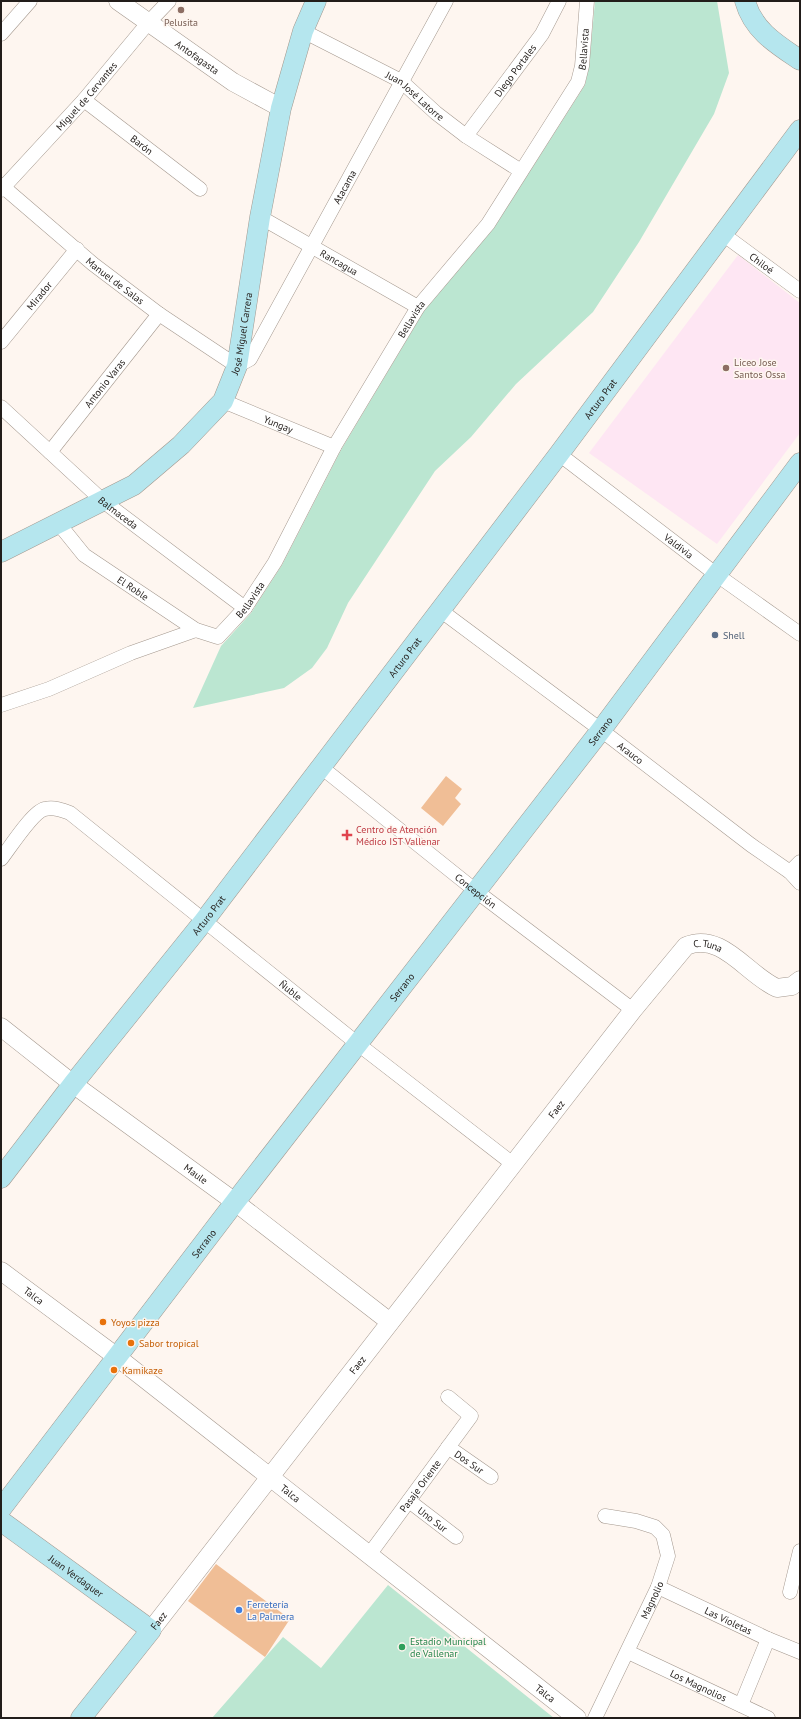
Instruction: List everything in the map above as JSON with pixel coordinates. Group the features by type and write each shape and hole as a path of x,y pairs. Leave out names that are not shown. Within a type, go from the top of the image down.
{"main road":[{"name":"José Miguel Carrera","path":"1,552 134,485 181,445 223,401 237,366 260,217 281,108 303,32 316,1"},
{"path":"747,3 757,27 778,45 800,60"},
{"name":"Arturo Prat","path":"1,1178 73,1084 204,921 559,454 724,235 800,130"},
{"name":"Serrano","path":"1,1509 235,1202 601,730 800,463"},
{"name":"Juan Verdaguer","path":"1,1521 152,1630"},
{"name":"Faez","path":"81,1718 152,1630"}],"street":[{"path":"1,34 30,1"},
{"name":"Antofagasta","path":"118,1 233,82 281,108"},
{"name":"Miguel de Cervantes","path":"2,187 84,100 148,23 169,1"},
{"name":"Atacama","path":"237,366 250,359 446,1"},
{"name":"Diego Portales","path":"466,136 542,34 559,1"},
{"name":"Bellavista","path":"218,637 245,608 275,562 334,447 418,307 488,224 578,82 582,66 587,1"},
{"name":"Juan José Latorre","path":"303,32 401,81 436,113 466,136 521,171"},
{"name":"Barón","path":"84,100 200,189"},
{"name":"Manuel de Salas","path":"2,187 159,314 237,366"},
{"name":"Rancagua","path":"260,217 418,307"},
{"name":"Chiloé","path":"724,235 800,291"},
{"name":"Mirador","path":"1,342 77,249"},
{"name":"Antonio Varas","path":"50,452 159,314"},
{"name":"Yungay","path":"223,401 334,447"},
{"name":"Balmaceda","path":"1,407 103,501 245,608"},
{"name":"Valdivia","path":"559,454 717,574 800,634"},
{"name":"El Roble","path":"59,524 84,556 196,630 218,637"},
{"name":"Arauco","path":"440,610 601,730 751,845 790,872 800,883"},
{"path":"1,705 49,690 131,653 196,630"},
{"name":"Concepción","path":"321,767 476,891 633,1010"},
{"name":"Ñuble","path":"1,859 34,816 44,809 58,809 70,813 358,1044 513,1164"},
{"path":"790,872 800,862"},
{"name":"C. Tuna","path":"633,1010 686,946 696,942 708,943 723,949 777,988 784,988 800,980"},
{"name":"Faez","path":"152,1630 633,1010"},
{"name":"Maule","path":"1,1027 73,1084 235,1202 390,1322"},
{"name":"Talca","path":"1,1271 117,1357 578,1718"},
{"name":"Pasaje Oriente","path":"369,1555 471,1416 448,1397"},
{"name":"Dos Sur","path":"448,1447 491,1477"},
{"name":"Uno Sur","path":"409,1501 456,1537"},
{"name":"Magnolio","path":"595,1718 658,1587 668,1556 663,1535 655,1527 636,1521 605,1516"},
{"path":"790,1592 800,1551"},
{"name":"Las Violetas","path":"658,1587 768,1639 800,1652"},
{"path":"741,1705 768,1639"},
{"name":"Los Magnolios","path":"628,1652 768,1718"}],"shaded area":[{"name":"Liceo Jose Santos Ossa","path":"738,255 800,303 800,433 717,544 589,453"}],"green space":[{"path":"595,1 717,1 729,73 714,114 639,242 593,312 516,384 471,437 435,471 348,603 327,648 312,668 284,688 193,708 221,646 251,613 282,565 341,450 424,311 494,228 585,85 589,67"},
{"name":"Estadio Municipal de Vallenar","path":"388,1585 554,1718 212,1718 283,1637 321,1668"}],"building":[{"path":"446,776 462,789 455,798 461,804 443,826 421,808"},
{"name":"Ferretería La Palmera","path":"216,1564 290,1619 265,1657 188,1601"}],"place":[{"name":"Pelusita","path":"181,10"},
{"name":"Liceo Jose Santos Ossa","path":"726,368"},
{"name":"Shell","path":"715,635"},
{"name":"Centro de Atención Médico IST Vallenar","path":"347,835"},
{"name":"Yoyos pizza","path":"103,1322"},
{"name":"Sabor tropical","path":"131,1343"},
{"name":"Kamikaze","path":"114,1370"},
{"name":"Ferretería La Palmera","path":"239,1610"},
{"name":"Estadio Municipal de Vallenar","path":"402,1647"}]}
